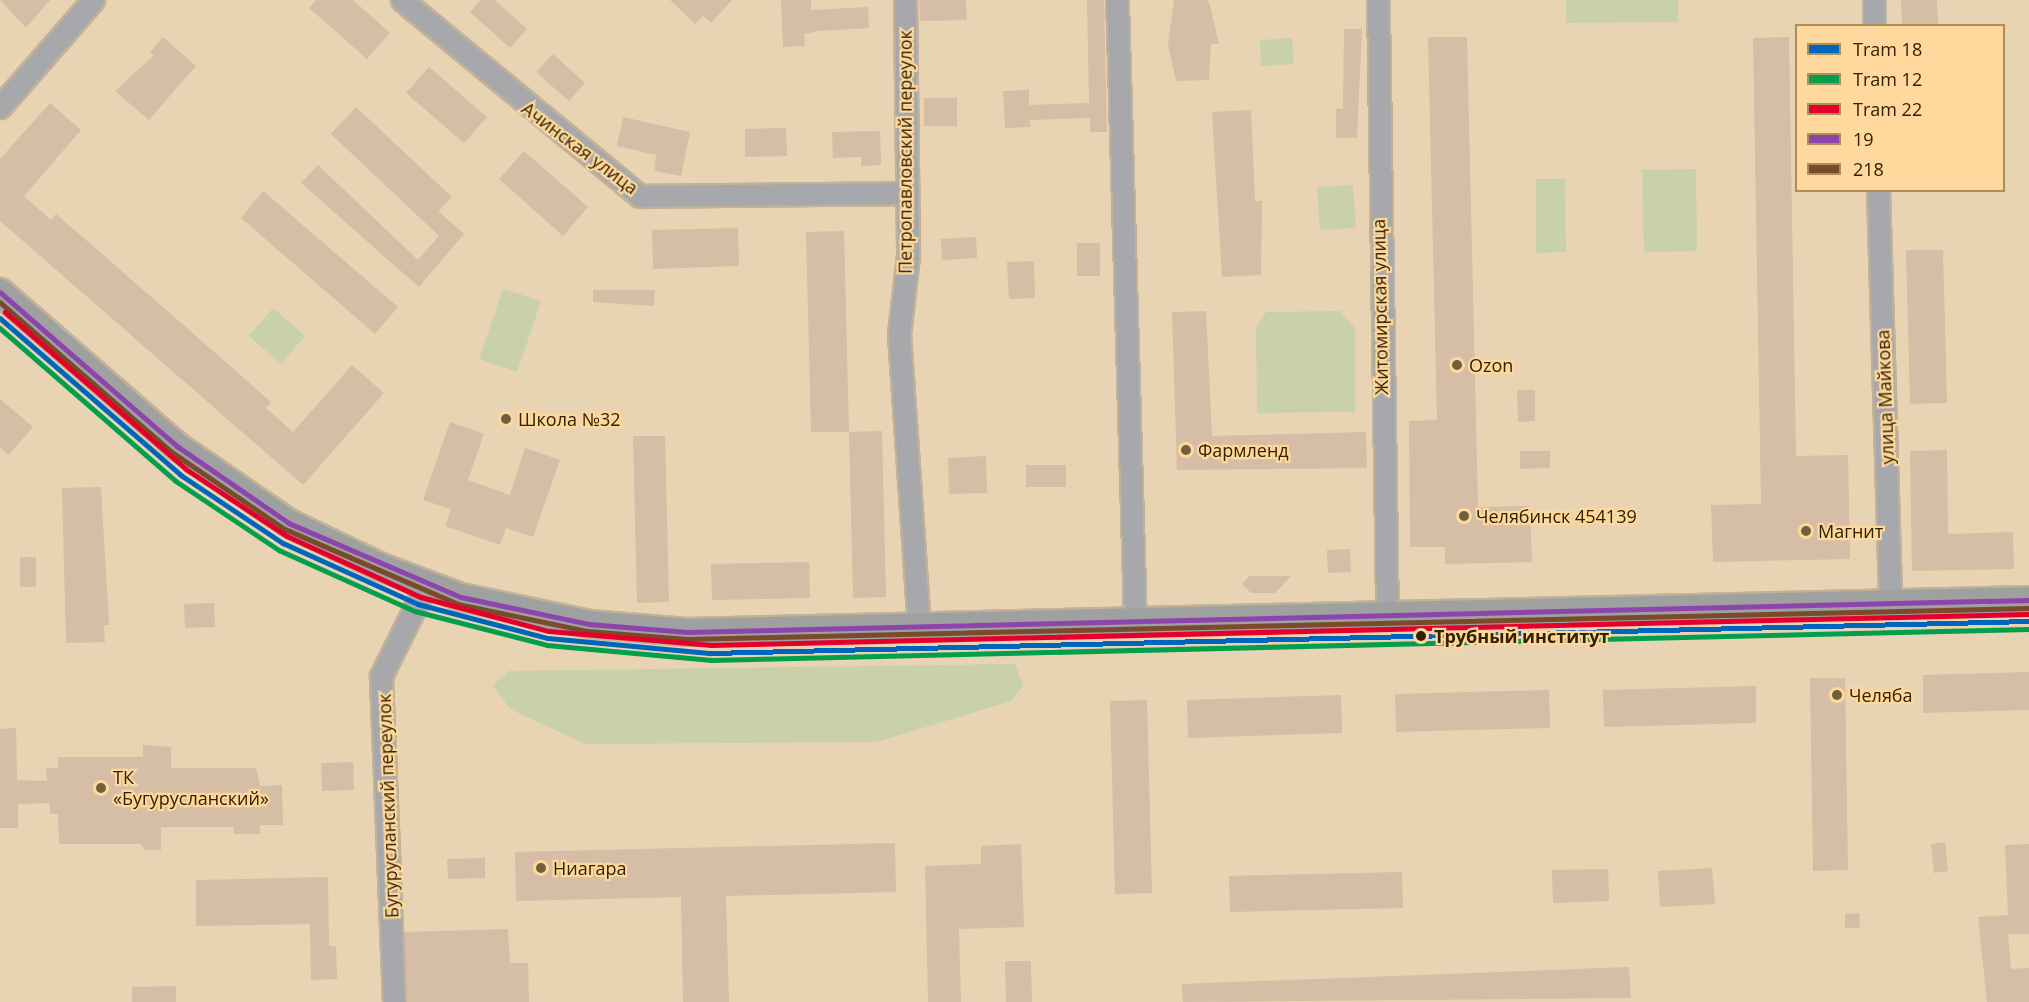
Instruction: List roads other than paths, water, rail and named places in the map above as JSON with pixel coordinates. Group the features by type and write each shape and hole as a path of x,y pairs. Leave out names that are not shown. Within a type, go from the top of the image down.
{"main road":[{"path":"0,292 177,446 238,491 338,548 426,585 503,609 636,630 919,627 2029,600"}],"street":[{"path":"0,107 93,0"},
{"name":"Ачинская улица","path":"402,0 640,196 905,193"},
{"name":"Петропавловский переулок","path":"904,0 905,193 908,256 898,334 900,409 919,627"},
{"path":"1117,0 1135,621"},
{"name":"Житомирская улица","path":"1378,0 1387,614"},
{"path":"1874,0 1874,24"},
{"name":"улица Майкова","path":"1878,192 1890,604"},
{"name":"Бугурусланский переулок","path":"394,1002 386,704 381,676 426,585"}],"tram line":[{"name":"22","path":"5,312 186,469 287,536 421,597 549,631 711,645 2029,614"},
{"name":"18","path":"0,318 181,475 283,543 418,604 548,638 711,653 2029,621"},
{"name":"12","path":"0,328 176,481 279,550 415,611 547,645 711,660 2029,629"}],"place":[{"name":"Ozon","path":"1457,365"},
{"name":"Школа №32","path":"506,419"},
{"name":"Фармленд","path":"1186,450"},
{"name":"Челябинск 454139","path":"1464,516"},
{"name":"Магнит","path":"1806,531"},
{"name":"Трубный институт","path":"1421,636"},
{"name":"Челяба","path":"1837,695"},
{"name":"ТК «Бугурусланский»","path":"101,788"},
{"name":"Ниагара","path":"541,868"}]}
